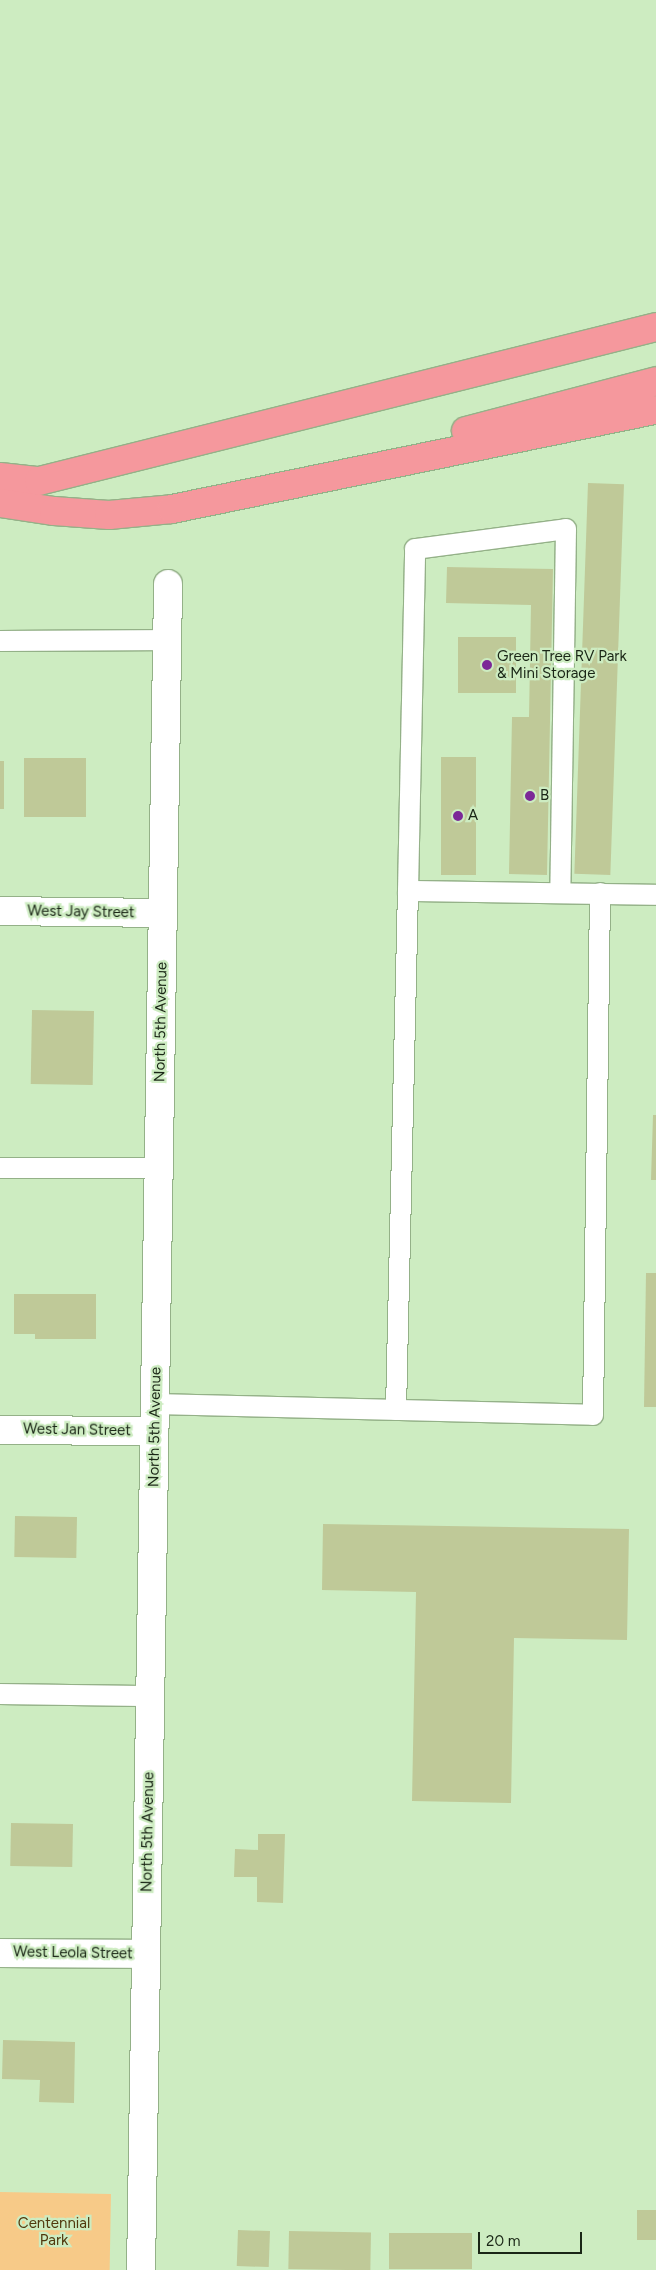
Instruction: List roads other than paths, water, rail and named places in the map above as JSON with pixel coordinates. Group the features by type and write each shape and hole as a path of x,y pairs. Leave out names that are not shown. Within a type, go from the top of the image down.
{"highway":[{"path":"0,477 38,481 656,327"},
{"path":"172,509 656,381"},
{"path":"0,504 54,511 109,515 172,509 656,410"}],"street":[{"name":"North 5th Avenue","path":"141,2270 168,584"},
{"name":"West Jay Street","path":"0,910 163,913"},
{"name":"West Jan Street","path":"0,1430 154,1432"},
{"name":"West Leola Street","path":"0,1952 146,1954"}],"lane":[{"path":"396,1410 415,549 566,529 560,892"},
{"path":"0,641 167,640"},
{"path":"408,891 656,895"},
{"path":"155,1404 593,1415 600,893"},
{"path":"0,1168 159,1168"},
{"path":"0,1694 150,1696"}],"place":[{"name":"Green Tree RV Park & Mini Storage","path":"487,665"},
{"name":"B","path":"530,796"},
{"name":"A","path":"458,816"}],"park label":[{"name":"Centennial Park","path":"54,2232"}]}
